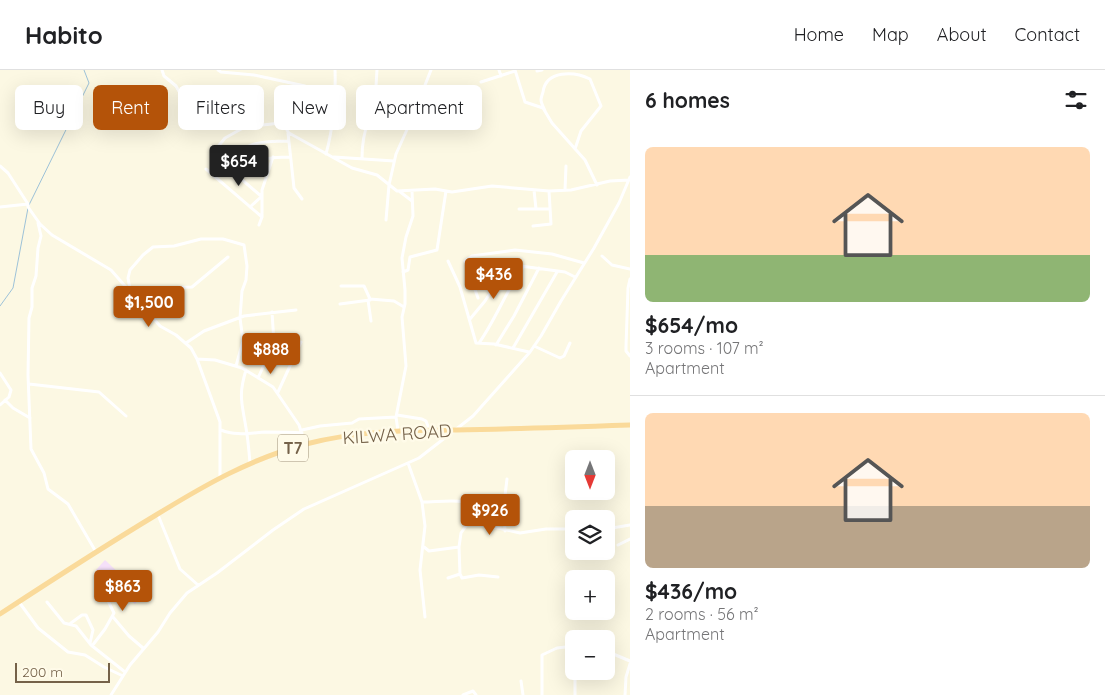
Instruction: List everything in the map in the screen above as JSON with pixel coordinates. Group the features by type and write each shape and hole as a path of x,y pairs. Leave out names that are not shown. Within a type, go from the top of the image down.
{"highway":[{"name":"KILWA ROAD","path":"0,614 157,514 220,477 250,463 305,444 355,434 429,429 457,430 630,425"}],"street":[{"path":"162,70 164,76 178,89"},
{"path":"218,70 221,72 262,76 300,85"},
{"path":"326,154 330,141 335,93 335,70"},
{"path":"376,85 377,70"},
{"path":"426,85 432,70"},
{"path":"498,70 501,76"},
{"path":"537,70 542,70"},
{"path":"574,75 575,70"},
{"path":"481,82 515,71 525,102 542,107 545,111"},
{"path":"575,149 581,131 601,105 590,79 555,72 543,87 541,100 545,111 552,123 587,164 597,185"},
{"path":"240,130 228,137 212,152 223,164 261,196"},
{"path":"362,158 365,130"},
{"path":"386,220 389,186 394,161 407,130"},
{"path":"288,132 352,168 378,175 389,186 412,201"},
{"path":"288,132 294,188 302,198"},
{"path":"223,164 238,150 248,146 269,141 288,141"},
{"path":"259,225 262,217 261,196 273,157"},
{"path":"236,174 256,160 290,157"},
{"path":"333,157 394,161"},
{"path":"0,166 8,173 28,204 28,207 46,230 61,242 112,270 160,326 176,335 191,348 197,359 220,422 220,477"},
{"path":"565,190 566,166"},
{"path":"206,169 262,217"},
{"path":"399,191 435,189 463,191 492,186 549,191 597,185 629,178"},
{"path":"111,695 124,674 143,648 158,632 183,596 304,509 426,454 481,408 534,346 619,203 629,178"},
{"path":"534,190 536,209"},
{"path":"398,431 397,416 406,366 402,316 405,290 402,258 413,216 412,191"},
{"path":"403,272 408,270 410,257 437,250 446,191"},
{"path":"533,226 551,224 549,191"},
{"path":"250,206 261,196"},
{"path":"0,207 28,204"},
{"path":"519,209 549,209"},
{"path":"37,220 41,235 29,318 31,449 44,473 48,488 70,506 96,553"},
{"path":"130,291 128,278 130,270 153,247 174,246 201,239 222,240 245,247 247,266 246,280 242,291 240,318 243,342 236,366"},
{"path":"478,298 465,261 472,256 510,250 552,254 584,264"},
{"path":"602,256 612,264 630,269"},
{"path":"137,299 162,288 192,287 228,257"},
{"path":"448,261 460,287 475,342 496,344 530,352"},
{"path":"470,272 508,266 523,266 565,272 576,277"},
{"path":"470,319 486,301 508,266"},
{"path":"479,343 498,313 510,286 523,266"},
{"path":"496,344 514,316 539,268"},
{"path":"513,348 557,272"},
{"path":"630,279 626,351 630,356"},
{"path":"341,286 364,286 370,300 371,321"},
{"path":"340,304 370,300 394,301 404,308"},
{"path":"186,343 204,331 240,318 296,310"},
{"path":"258,378 274,343 272,312"},
{"path":"278,392 300,342"},
{"path":"534,346 560,358 564,356 570,343"},
{"path":"197,359 215,360 246,370 278,392 302,432 305,444"},
{"path":"246,370 241,387 240,401 247,434 250,463"},
{"path":"0,373 12,390 10,395 0,405"},
{"path":"29,384 99,392 126,416"},
{"path":"5,400 13,408 30,418"},
{"path":"221,430 227,433 247,434 302,432 320,426 352,424 362,419 397,416 422,419 426,421 429,429"},
{"path":"408,463 422,502 426,526 420,570 426,617"},
{"path":"506,531 504,507 507,479"},
{"path":"422,502 462,501 477,504 486,511 489,526 520,534 546,529 565,529"},
{"path":"477,504 473,516 462,531 459,548 460,574 462,578 479,575 498,577"},
{"path":"157,514 180,569 198,585"},
{"path":"615,528 630,525"},
{"path":"618,545 630,539"},
{"path":"424,547 429,551 459,548"},
{"path":"95,574 114,610 114,616 127,634 143,648"},
{"path":"448,578 460,574"},
{"path":"19,602 38,628 68,652 85,655 104,667 124,674"},
{"path":"47,602 59,618 66,624 76,626 91,645 124,674"},
{"path":"69,624 86,614 92,626 91,645"},
{"path":"91,645 114,616"},
{"path":"542,695 542,655 557,648 565,647"},
{"path":"615,655 630,662 626,677 625,695"},
{"path":"575,680 576,695"},
{"path":"522,681 523,695"},
{"path":"462,695 473,691 476,695"}],"shaded area":[{"path":"105,560 142,595 135,604 96,570"}],"waterway":[{"path":"29,205 89,83 84,70"},
{"path":"0,306 13,288 28,208"}]}
